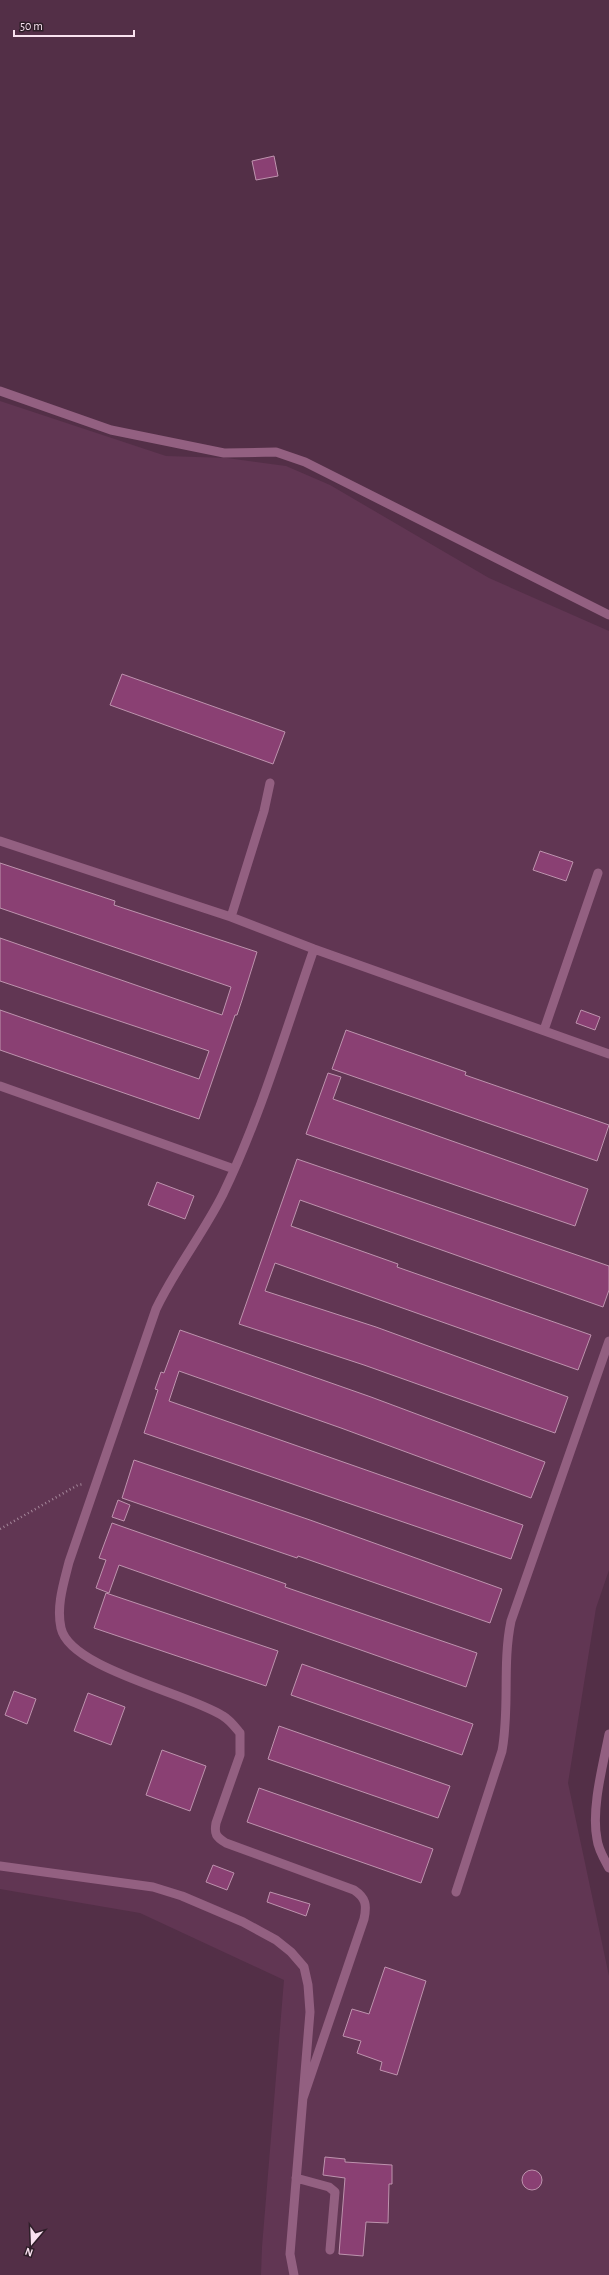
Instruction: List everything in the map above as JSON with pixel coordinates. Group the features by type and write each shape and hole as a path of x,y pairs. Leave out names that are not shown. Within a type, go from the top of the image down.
{"lane":[{"path":"0,391 111,430 224,453 276,452 305,462 609,614"},
{"path":"231,917 264,811 270,784"},
{"path":"0,841 231,917 314,949 609,1054"},
{"path":"544,1030 598,873"},
{"path":"303,2098 364,1919 366,1902 361,1895 354,1890 226,1843 218,1838 215,1834 216,1823 240,1755 240,1733 223,1716 86,1657 65,1640 61,1627 61,1593 69,1562 156,1310 166,1290 216,1207 234,1169 314,949"},
{"path":"0,1086 234,1169"},
{"path":"456,1892 502,1751 505,1731 506,1643 511,1621 609,1340"},
{"path":"609,1734 599,1793 596,1830 599,1847 609,1868"},
{"path":"0,1866 153,1887 182,1896 236,1919 276,1940 291,1952 304,1967 308,1985 310,2012 290,2254 294,2275"},
{"path":"296,2178 329,2186 335,2192 330,2250"}],"path":[{"path":"0,1529 78,1485 96,1482"}],"shaded area":[{"path":"0,401 166,456 227,458 286,466 330,485 489,578 609,631 609,1570 596,1608 568,1783 609,1976 609,2275 261,2275 284,1980 140,1913 0,1889"}],"building":[{"path":"274,156 278,176 256,180 252,161"},
{"path":"122,674 285,732 273,764 110,705"},
{"path":"540,851 573,862 566,881 533,870"},
{"path":"0,863 115,901 114,905 257,952 237,1015 235,1015 199,1119 0,1050 0,1010 199,1079 209,1051 0,981 0,938 222,1015 231,987 0,908"},
{"path":"581,1010 600,1017 595,1030 576,1023"},
{"path":"346,1030 466,1072 465,1075 609,1125 597,1161 332,1069"},
{"path":"328,1073 341,1077 333,1099 588,1189 575,1226 306,1134"},
{"path":"297,1159 609,1266 609,1290 603,1307 300,1200 291,1226 398,1264 397,1267 591,1335 578,1370 275,1263 265,1291 376,1327 568,1397 555,1433 364,1365 239,1324"},
{"path":"157,1182 194,1196 185,1219 148,1205"},
{"path":"180,1330 371,1397 545,1462 531,1498 341,1428 179,1371 169,1401 523,1525 511,1559 144,1433 158,1390 155,1389 161,1372 164,1373"},
{"path":"134,1460 310,1520 502,1589 490,1623 298,1556 297,1558 122,1498"},
{"path":"118,1500 130,1505 124,1521 112,1517"},
{"path":"112,1523 286,1584 285,1587 477,1653 466,1687 119,1565 109,1593 96,1588 106,1560 99,1558"},
{"path":"106,1593 278,1651 266,1686 94,1628"},
{"path":"302,1664 473,1724 462,1755 291,1695"},
{"path":"14,1691 36,1699 27,1724 5,1715"},
{"path":"88,1693 125,1707 111,1745 74,1731"},
{"path":"279,1726 450,1786 438,1818 268,1759"},
{"path":"162,1750 206,1766 190,1811 146,1795"},
{"path":"259,1788 433,1849 421,1883 247,1822"},
{"path":"213,1865 234,1873 227,1890 206,1882"},
{"path":"270,1892 310,1904 306,1916 267,1902"},
{"path":"385,1967 426,1981 397,2075 380,2070 382,2062 357,2053 361,2041 343,2036 352,2009 369,2014"},
{"path":"325,2157 345,2159 345,2162 392,2165 392,2184 389,2184 388,2223 366,2222 363,2256 339,2254 345,2178 323,2175"},
{"path":"532,2170 539,2173 542,2180 539,2187 532,2190 525,2187 522,2180 525,2173"}]}
